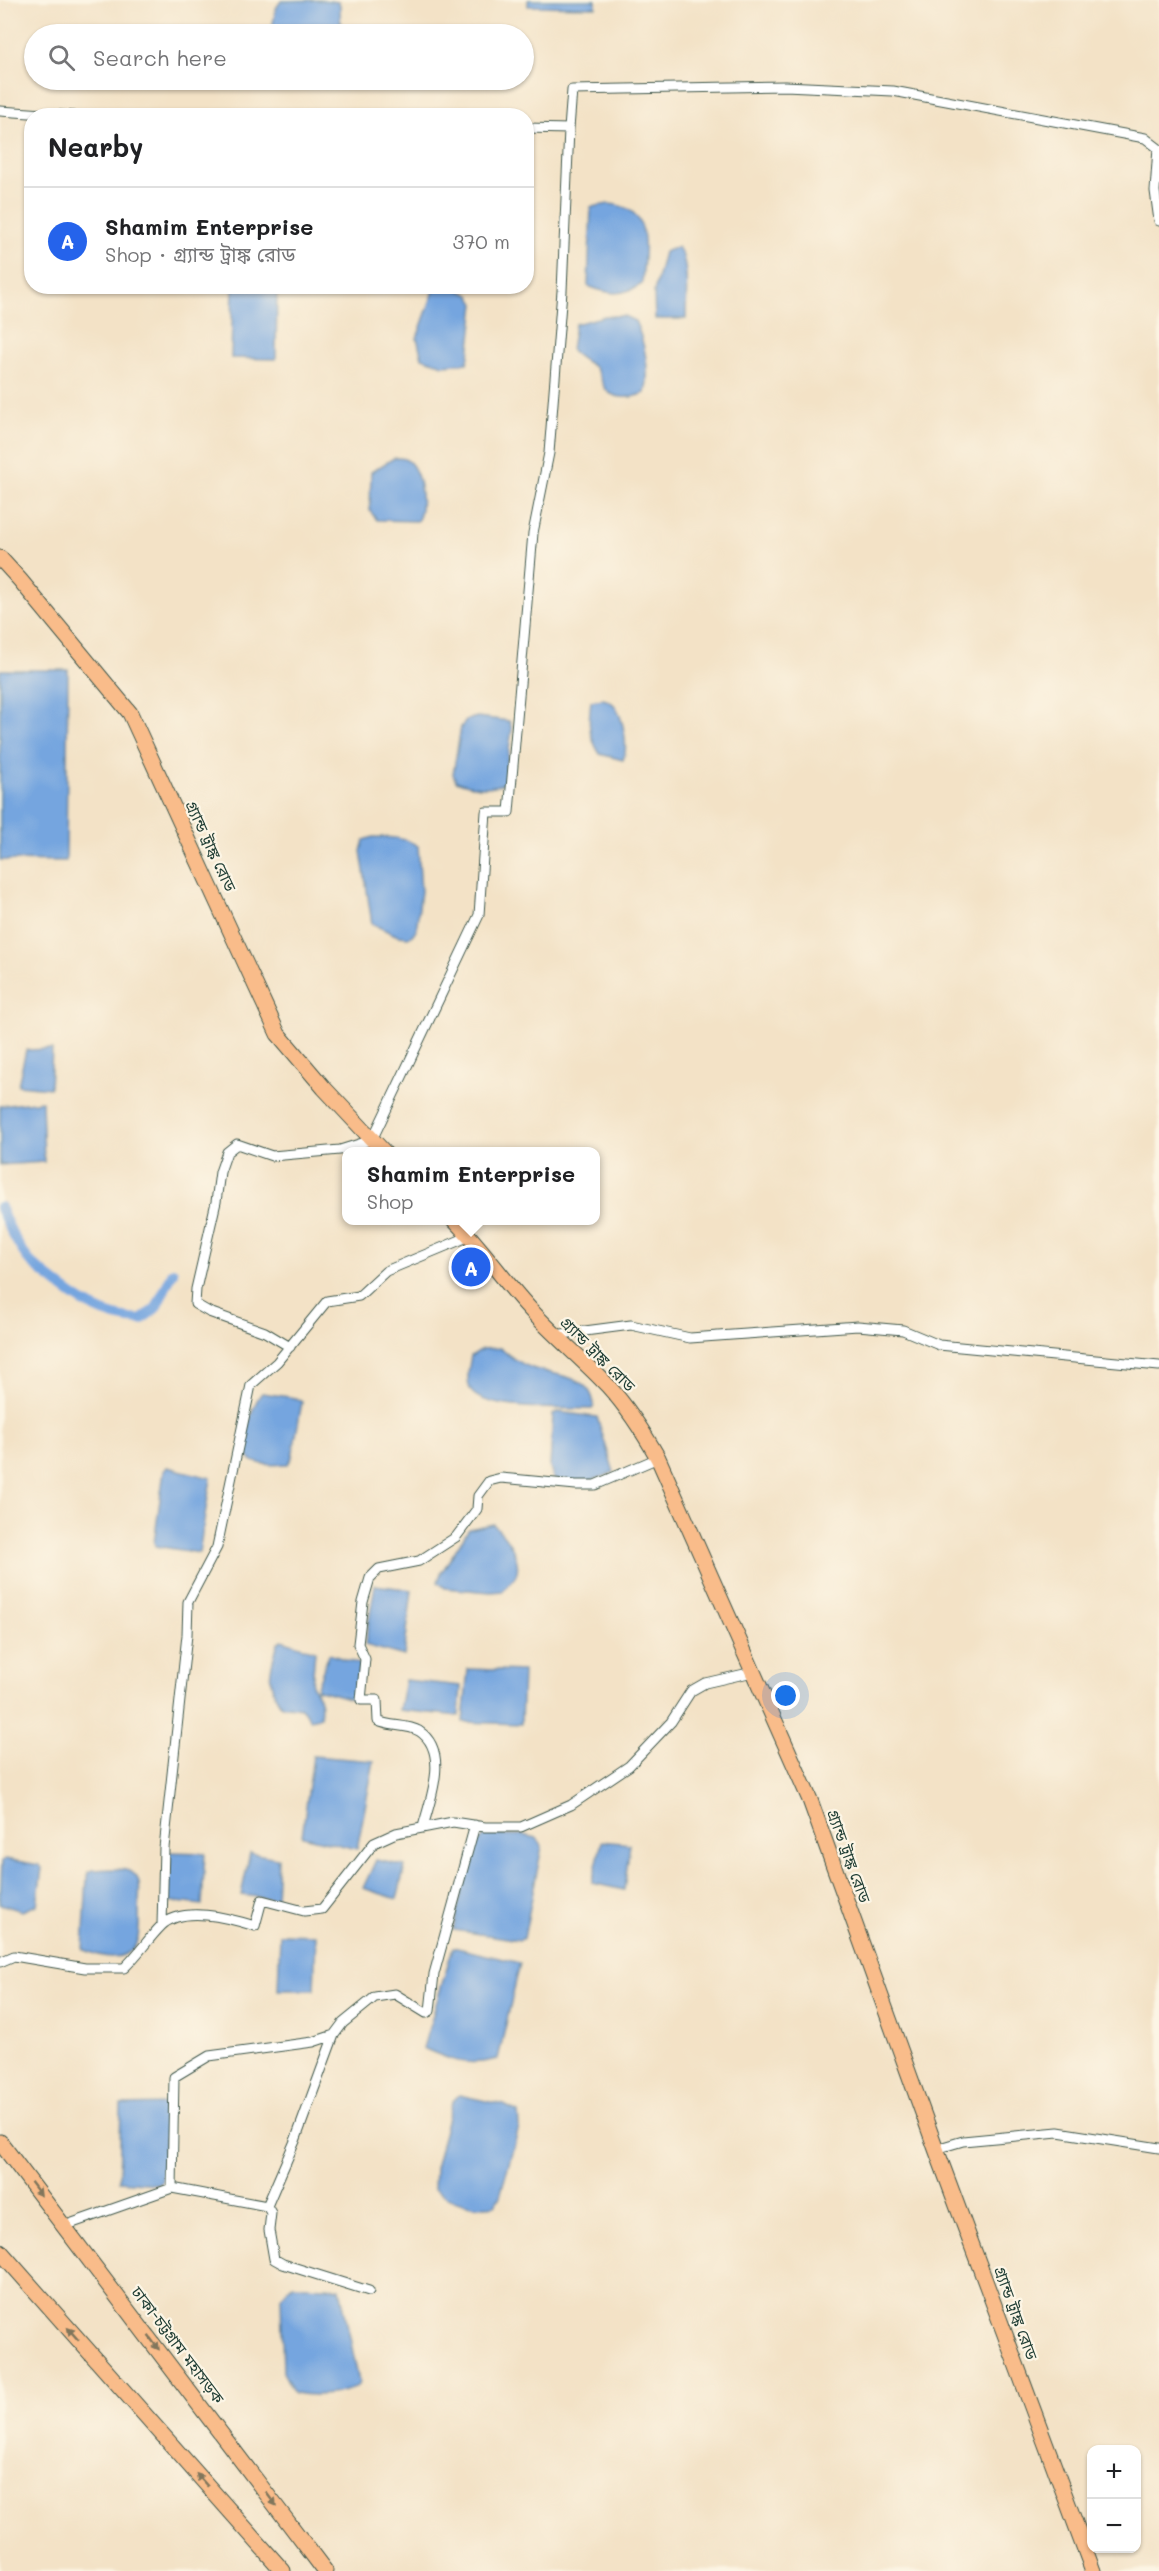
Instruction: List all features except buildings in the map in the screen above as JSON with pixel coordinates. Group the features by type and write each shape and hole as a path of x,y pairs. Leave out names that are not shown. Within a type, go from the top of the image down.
{"highway":[{"name":"গ্র্যান্ড ট্রাঙ্ক রোড","path":"0,558 130,713 278,1034 379,1147"},
{"name":"গ্র্যান্ড ট্রাঙ্ক রোড","path":"458,1225 470,1236 508,1286 554,1335 608,1386 631,1413 658,1458 810,1800 936,2149 1093,2571"},
{"name":"ঢাকা-চট্টগ্রাম মহাসড়ক","path":"0,2142 325,2571"},
{"path":"0,2251 283,2571"}],"street":[{"path":"350,1147 372,1140 448,985 479,915 486,812 509,812 528,613 533,532 549,453 562,291 572,90 785,86 892,91 1145,138 1158,148 1155,191 1159,221"},
{"path":"0,111 24,113"},
{"path":"534,128 569,129"},
{"path":"290,1347 265,1332 209,1312 195,1304 196,1289 216,1202 220,1172 227,1152 237,1144 272,1156 342,1149"},
{"path":"162,1925 164,1848 187,1635 188,1602 217,1547 251,1385 278,1362 327,1301 359,1296 386,1271 470,1236"},
{"path":"554,1335 631,1325 690,1338 858,1326 903,1330 939,1345 1159,1366"},
{"path":"423,1827 435,1781 435,1758 429,1742 418,1731 378,1721 377,1700 361,1700 365,1659 358,1644 363,1602 370,1578 379,1569 419,1561 456,1537 477,1509 477,1496 489,1481 501,1478 595,1485 658,1458"},
{"path":"0,1962 14,1956 84,1968 124,1968 142,1951 162,1925 179,1916 201,1916 255,1926 262,1900 303,1911 322,1909 374,1843 396,1833 453,1822 521,1827 571,1805 629,1766 671,1722 691,1691 705,1683 753,1672"},
{"path":"267,2206 295,2141 334,2035 343,2023 375,1997 395,1994 426,2013 430,2011 434,1974 475,1825"},
{"path":"172,2188 174,2077 209,2056 313,2042 334,2035"},
{"path":"936,2149 963,2141 1058,2132 1159,2148"},
{"path":"64,2226 172,2188 267,2206 271,2213 269,2230 273,2259 293,2268 369,2291"}],"water":[{"path":"528,0 596,0 596,7 528,6"},
{"path":"281,1 338,2 341,24 273,24 276,8"},
{"path":"609,204 623,207 633,213 640,222 643,232 642,284 628,291 616,293 588,286 591,207"},
{"path":"677,247 681,252 686,270 686,319 655,319 654,292 664,252"},
{"path":"233,294 277,294 276,359 231,358"},
{"path":"433,294 470,295 475,304 467,363 443,365 422,358 417,338"},
{"path":"605,316 624,316 635,321 646,356 645,393 629,397 613,395 605,388 594,367 571,350 575,324"},
{"path":"394,458 410,463 418,478 421,507 417,521 377,520 370,511 371,472"},
{"path":"0,670 68,670 66,861 0,860"},
{"path":"603,699 614,705 618,711 625,740 623,760 600,754 591,735 589,722 591,701"},
{"path":"477,717 509,721 512,729 504,783 486,787 468,785 456,781 453,774 461,727 467,720"},
{"path":"373,837 402,839 418,846 421,891 416,931 410,937 398,936 372,924 361,851 364,840"},
{"path":"52,1049 50,1088 18,1085 26,1050"},
{"path":"42,1101 44,1162 0,1165 0,1106"},
{"path":"500,1348 528,1366 579,1382 592,1396 594,1406 592,1409 526,1407 490,1402 477,1396 470,1389 468,1381 471,1356 482,1349"},
{"path":"262,1393 296,1398 302,1402 292,1457 288,1464 258,1463 248,1458 245,1453 249,1422 255,1404"},
{"path":"558,1412 597,1417 614,1472 584,1482 568,1482 553,1478 550,1467 553,1414"},
{"path":"167,1467 211,1478 199,1553 156,1546 154,1543 164,1471"},
{"path":"493,1524 503,1534 515,1554 518,1568 513,1579 503,1591 445,1588 438,1582 441,1573 469,1529"},
{"path":"375,1585 412,1590 404,1656 365,1645"},
{"path":"282,1640 315,1651 312,1686 320,1701 320,1717 310,1719 301,1708 281,1705 276,1697 270,1675 278,1643"},
{"path":"329,1654 359,1664 356,1700 316,1689"},
{"path":"468,1669 523,1671 521,1724 463,1722"},
{"path":"405,1680 461,1686 459,1716 399,1710"},
{"path":"313,1756 374,1761 357,1849 302,1836"},
{"path":"523,1835 537,1838 542,1846 524,1938 520,1940 453,1930 471,1851 484,1836"},
{"path":"602,1841 630,1844 624,1890 592,1883"},
{"path":"170,1852 205,1853 202,1905 168,1901"},
{"path":"250,1853 278,1858 276,1899 241,1895"},
{"path":"5,1859 39,1865 42,1868 37,1905 22,1911 0,1904 2,1861"},
{"path":"376,1860 405,1866 397,1899 363,1888"},
{"path":"126,1870 137,1877 140,1892 138,1937 129,1952 122,1955 106,1957 83,1949 87,1877 88,1872"},
{"path":"280,1934 316,1935 314,1990 278,1990"},
{"path":"453,1947 520,1963 498,2059 477,2062 460,2061 423,2048"},
{"path":"459,2095 504,2105 518,2112 519,2127 500,2196 495,2205 479,2206 463,2203 434,2189 435,2168 452,2102"},
{"path":"167,2104 162,2182 158,2184 119,2181 121,2105"},
{"path":"292,2285 340,2288 359,2382 357,2387 326,2394 294,2393 283,2372 281,2297"}],"waterway":[{"path":"0,1207 16,1241 31,1263 71,1294 104,1312 141,1320 156,1308 173,1272"}],"place":[{"name":"Shamim Enterprise","path":"471,1267"}]}
